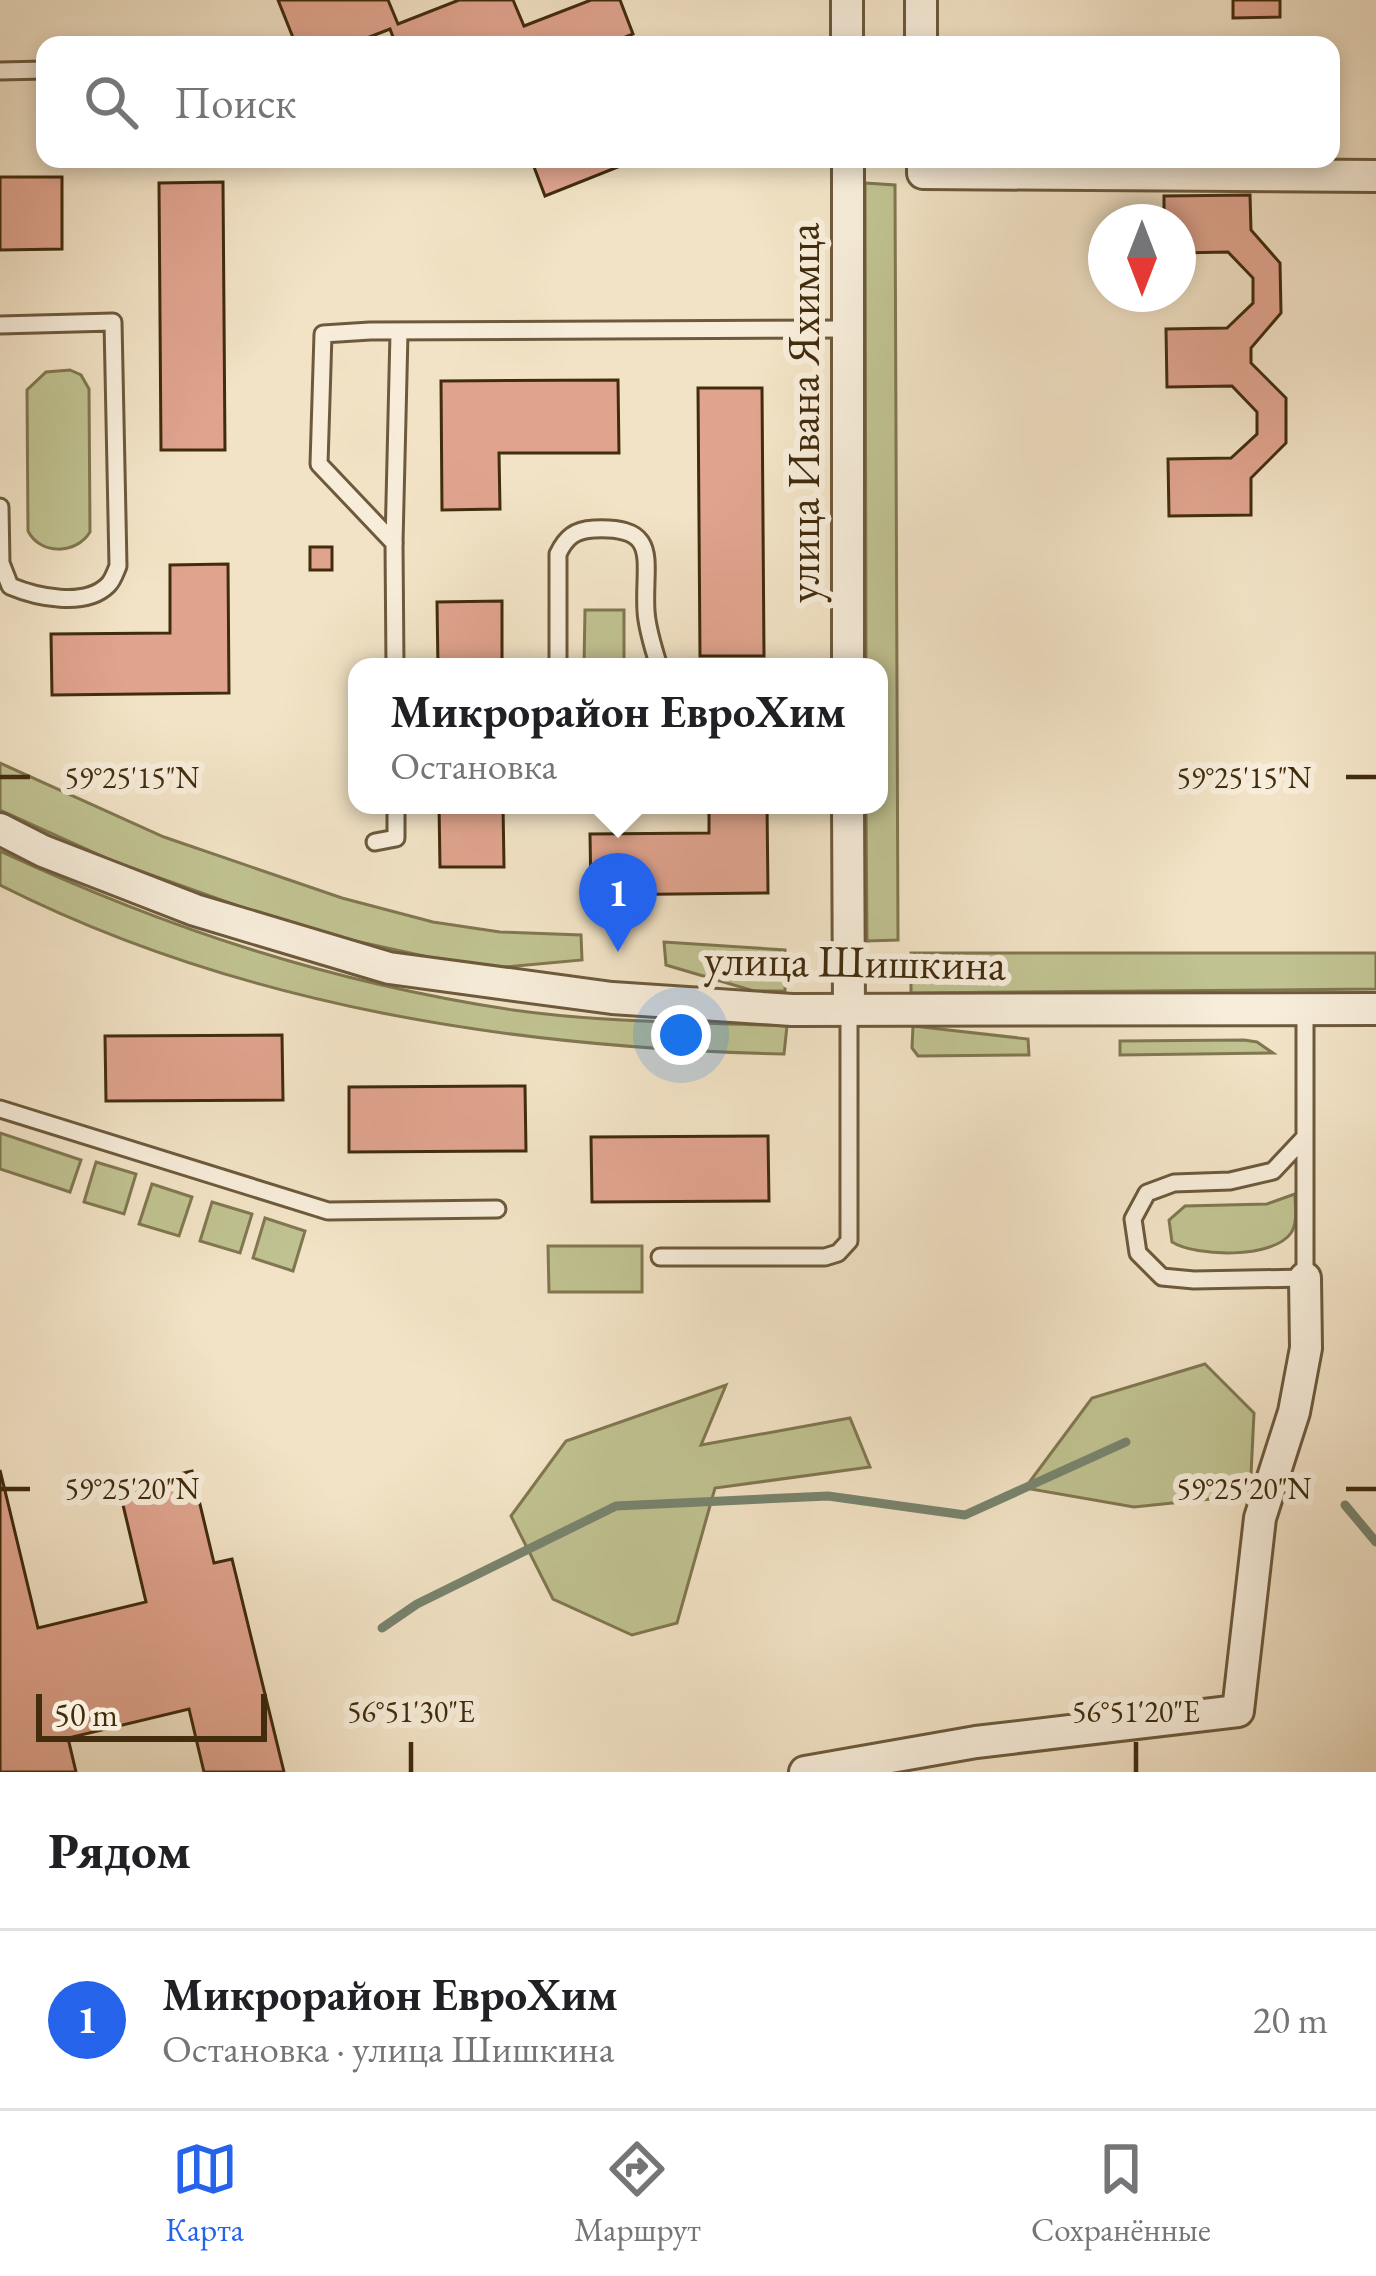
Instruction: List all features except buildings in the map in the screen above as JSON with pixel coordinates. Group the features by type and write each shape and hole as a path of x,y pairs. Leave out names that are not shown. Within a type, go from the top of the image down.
{"street":[{"path":"847,0 848,36"},
{"path":"921,0 921,36"},
{"name":"улица Ивана Яхимца","path":"848,168 848,658"},
{"path":"923,168 923,173 1376,176"},
{"path":"848,814 849,1010"},
{"name":"улица Шишкина","path":"0,829 43,851 195,910 388,968 611,998 849,1010 1376,1009"},
{"path":"805,1772 976,1742 1238,1711 1260,1518 1294,1412 1306,1348 1305,1278"}],"lane":[{"path":"0,71 36,70"},
{"path":"0,325 113,322 118,566 108,585 84,597 33,596 10,586 1,563 0,507"},
{"path":"394,543 320,464 323,334 850,329"},
{"path":"395,658 399,333"},
{"path":"558,658 557,554 565,539 582,530 620,528 637,535 647,550 646,617 656,658"},
{"path":"374,842 396,838 396,814"},
{"path":"660,1257 825,1257 838,1253 849,1241 849,1010"},
{"path":"1304,1137 1273,1171 1230,1181 1174,1183 1147,1193 1133,1220 1138,1253 1162,1277 1305,1278 1305,1012"},
{"path":"0,1109 328,1211 497,1209"}],"green space":[{"path":"865,183 895,185 898,940 867,941 866,814 888,814 888,658 866,658"},
{"path":"70,370 81,375 89,389 90,532 76,545 58,549 41,545 28,531 27,390 46,372"},
{"path":"585,610 624,610 624,658 584,658"},
{"path":"0,763 164,837 342,898 433,922 500,932 581,935 582,960 483,969 305,930 115,862 0,810"},
{"path":"0,851 125,905 314,968 513,1010 616,1020 787,1026 784,1054 582,1042 482,1030 284,991 92,927 0,885"},
{"path":"664,942 785,950 785,991 754,991 666,965"},
{"path":"911,953 1376,953 1376,989 911,993"},
{"path":"913,1026 1028,1039 1029,1055 918,1056 912,1048"},
{"path":"1244,1040 1273,1053 1120,1055 1120,1041"},
{"path":"0,1133 81,1160 70,1192 0,1169"},
{"path":"96,1162 136,1174 124,1214 84,1202"},
{"path":"152,1184 192,1197 179,1236 139,1224"},
{"path":"1295,1194 1291,1233 1268,1247 1215,1253 1172,1242 1169,1220 1185,1206 1267,1204"},
{"path":"212,1202 252,1214 240,1253 200,1241"},
{"path":"265,1218 305,1231 293,1271 253,1258"},
{"path":"548,1246 642,1246 642,1292 549,1292"},
{"path":"1205,1364 1254,1413 1250,1495 1134,1507 1025,1488 1092,1398"},
{"path":"726,1385 701,1445 850,1418 870,1467 715,1488 677,1623 632,1635 553,1599 511,1516 566,1441"}],"waterway":[{"path":"382,1628 417,1604 616,1506 828,1496 965,1515 1126,1442"},
{"path":"1345,1505 1376,1542"}],"place":[{"name":"Микрорайон ЕвроХим","path":"618,952"}]}
